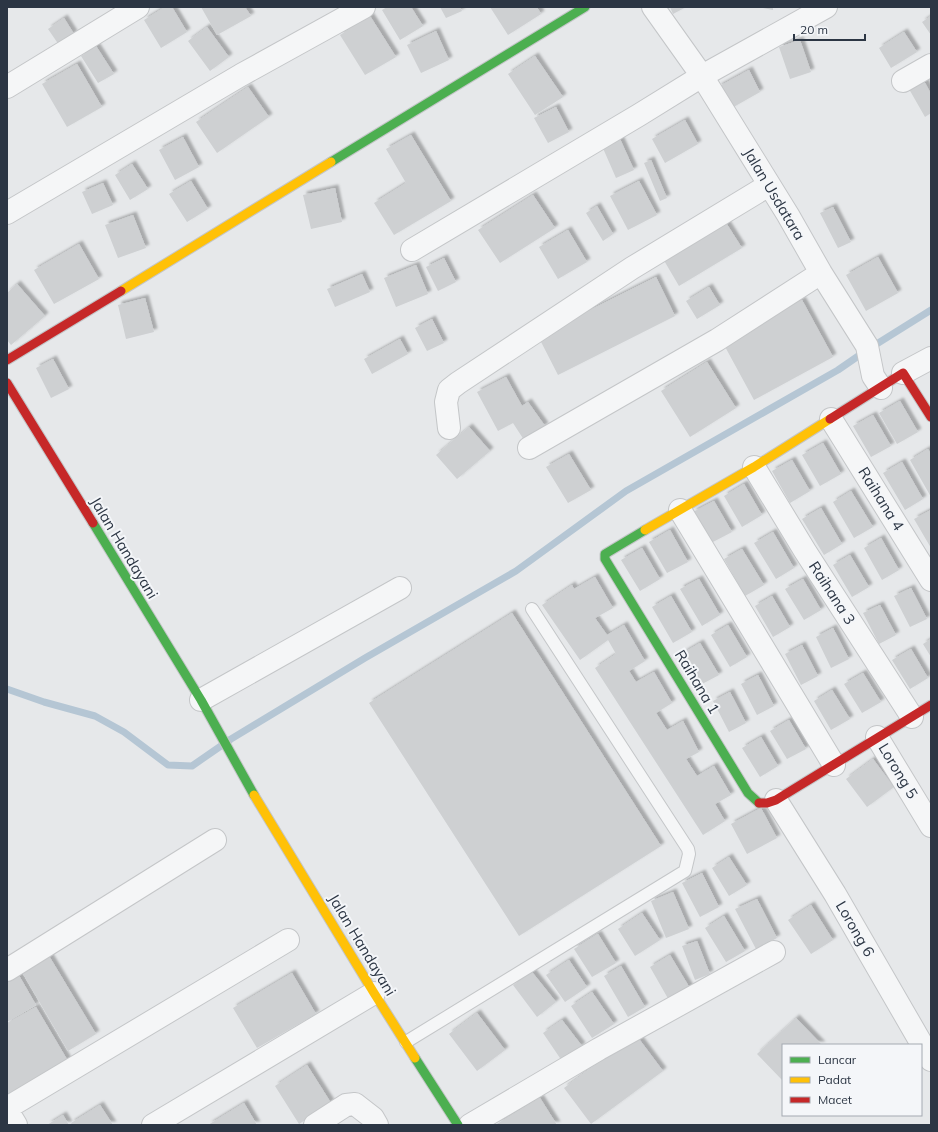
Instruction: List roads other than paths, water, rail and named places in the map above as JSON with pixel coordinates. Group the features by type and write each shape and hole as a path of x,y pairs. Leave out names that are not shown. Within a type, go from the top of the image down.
{"street":[{"path":"7,87 138,7"},
{"path":"7,213 241,75 364,7"},
{"path":"7,360 585,7"},
{"name":"Jalan Usdatara","path":"653,7 702,76 768,185 788,215 821,273 868,346 877,382"},
{"path":"412,250 702,76 826,7"},
{"path":"903,81 931,65"},
{"path":"450,428 446,402 449,390 458,383 632,268 768,185"},
{"path":"529,448 717,340 821,273"},
{"path":"834,765 680,510 754,467 831,419 877,382 903,373 931,358"},
{"path":"903,373 931,417"},
{"name":"Jalan Handayani","path":"7,383 201,700 216,728 374,993 458,1125"},
{"name":"Raihana 4","path":"831,419 931,580"},
{"name":"Raihana 3","path":"754,467 805,551 912,716"},
{"name":"Raihana 1","path":"680,510 608,552 605,554 604,559 748,793 754,800 764,804 776,800"},
{"path":"201,700 400,588"},
{"path":"776,800 931,705"},
{"name":"Lorong 5","path":"877,737 931,826"},
{"name":"Lorong 6","path":"776,800 835,894 922,1044"},
{"path":"7,970 215,840"},
{"path":"16,1125 7,1109 288,940"},
{"path":"470,1125 599,1049 774,952"},
{"path":"153,1125 374,993"},
{"name":"Lorong 6","path":"922,1044 931,1060"},
{"path":"315,1125 346,1105 356,1104 373,1118 377,1125"}],"lane":[{"path":"406,1042 685,871 689,854 688,849 532,609"}],"waterway":[{"path":"7,689 44,702 95,716 124,732 168,765 192,766 231,739 365,658 516,571 626,491 838,370 931,310"}]}
